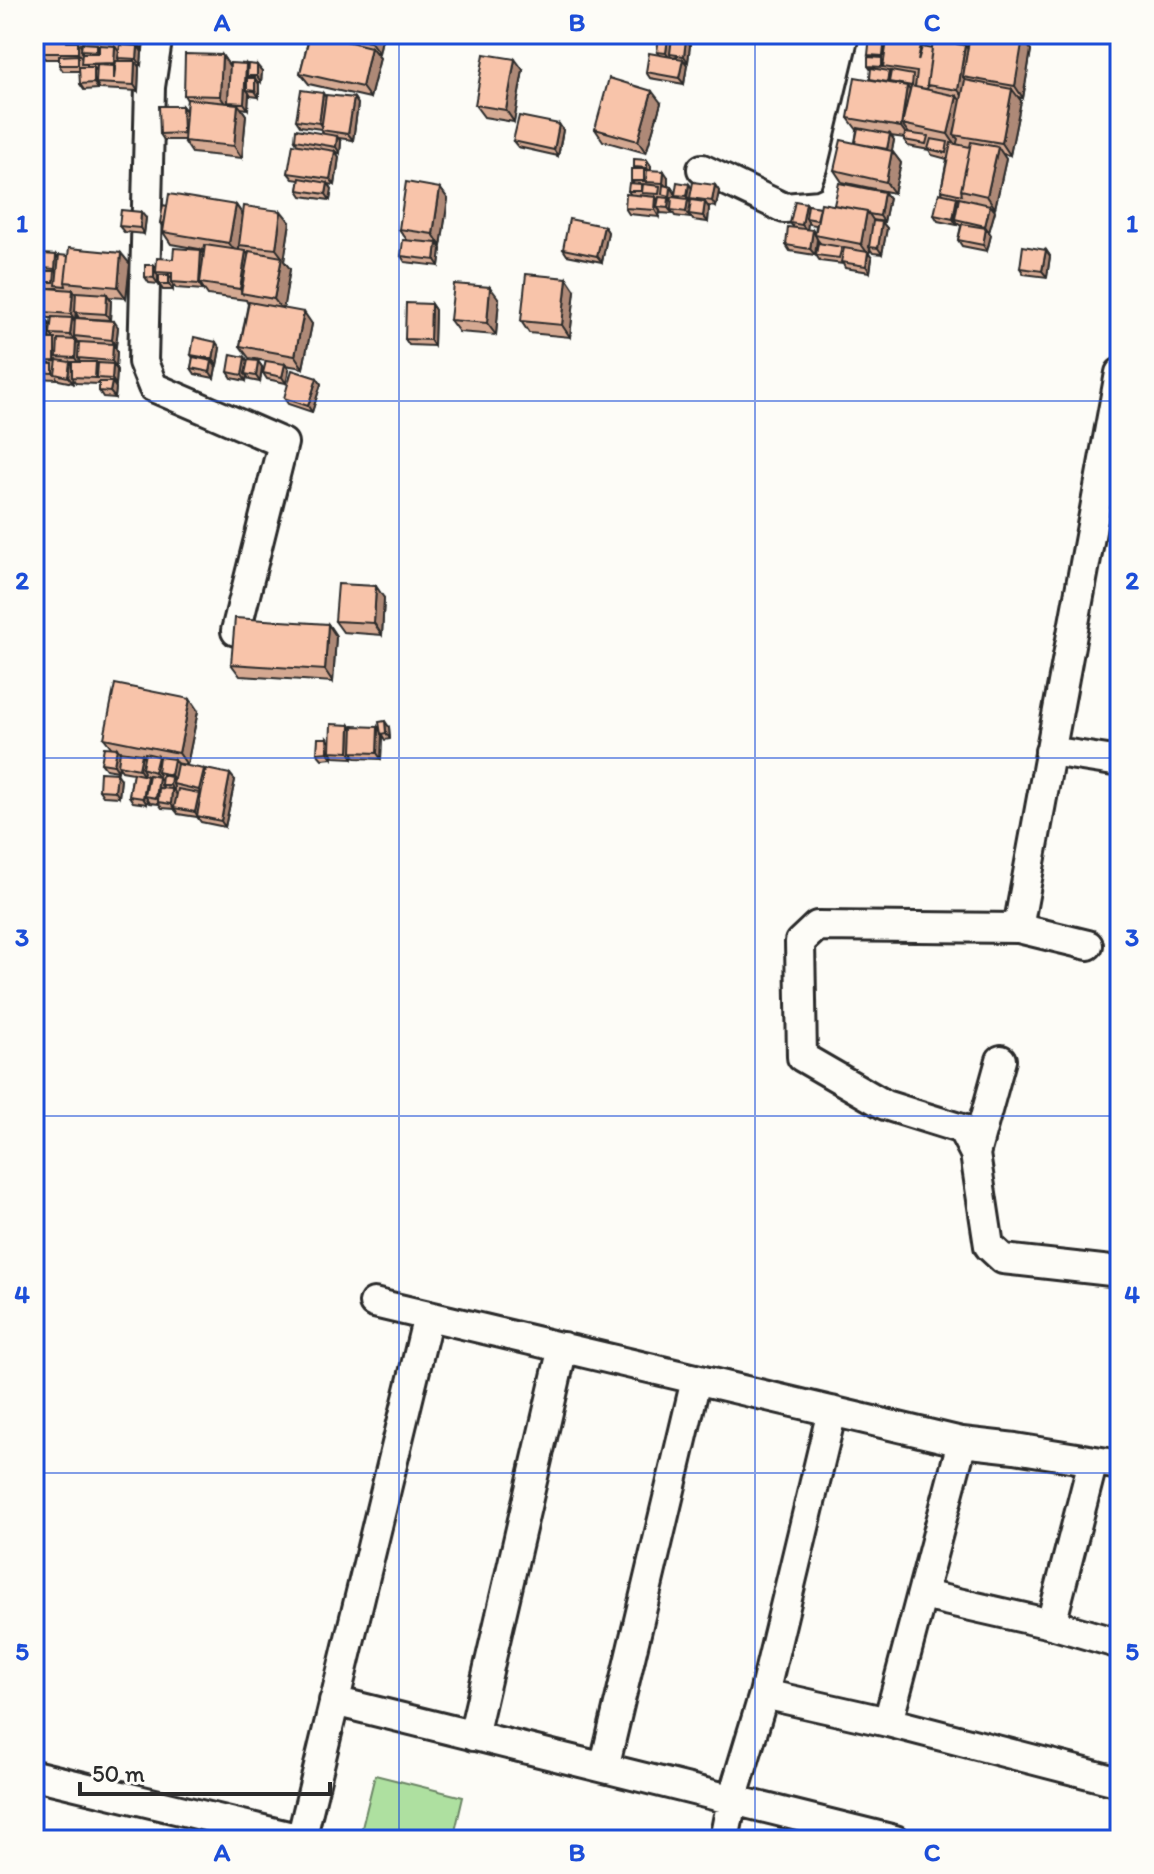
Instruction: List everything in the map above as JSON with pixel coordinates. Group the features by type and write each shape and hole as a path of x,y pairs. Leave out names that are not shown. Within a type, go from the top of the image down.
{"street":[{"path":"158,34 150,87 143,362 153,387 283,443 236,631"},
{"path":"702,169 784,208 820,205 833,199 842,176 876,34"},
{"path":"1018,928 1050,751 1110,483 1120,373"},
{"path":"1050,751 1120,762"},
{"path":"1088,945 1018,928 817,926 800,942 802,1057 885,1105 962,1129 975,1154 989,1246 1003,1259 1118,1264"},
{"path":"975,1154 1001,1060"},
{"path":"374,1303 962,1442 1107,1463 1051,1624"},
{"path":"34,1775 301,1840 428,1316"},
{"path":"473,1736 563,1347"},
{"path":"604,1768 696,1380"},
{"path":"724,1840 732,1800 764,1694 832,1411"},
{"path":"888,1722 962,1442"},
{"path":"923,1595 1051,1624 1120,1644"},
{"path":"764,1694 888,1722 1120,1782"},
{"path":"334,1701 895,1840"}],"green space":[{"path":"375,1775 463,1797 453,1840 359,1840"}],"building":[{"path":"34,34 38,34 40,52 34,52"},
{"path":"40,34 66,34 67,42 78,42 78,53 41,53"},
{"path":"77,34 119,34 119,42 76,40"},
{"path":"122,34 139,34 139,44 121,43"},
{"path":"310,34 371,47 362,87 300,73"},
{"path":"335,34 372,34 370,41"},
{"path":"888,34 922,39 918,61 922,47 932,49 927,89 915,87 917,72 883,67"},
{"path":"941,34 970,34 968,47 940,42"},
{"path":"970,34 1023,38 1015,86 963,77"},
{"path":"996,34 1022,34 1021,38"},
{"path":"870,35 885,37 883,56 868,55"},
{"path":"659,36 668,37 666,53 657,52"},
{"path":"672,37 686,39 684,56 670,54"},
{"path":"933,41 965,45 958,90 927,85"},
{"path":"82,43 97,44 97,51 81,50"},
{"path":"99,45 115,46 114,63 81,64 82,53 99,53"},
{"path":"120,45 138,46 137,59 118,58"},
{"path":"649,53 683,59 679,78 646,72"},
{"path":"185,54 222,55 220,96 184,95"},
{"path":"484,54 515,59 506,110 475,105"},
{"path":"78,55 78,65 59,65 59,56"},
{"path":"868,57 882,58 882,67 868,66"},
{"path":"116,61 135,61 134,85 96,83 97,65 114,66 114,79"},
{"path":"230,63 246,64 244,103 228,102"},
{"path":"248,64 257,65 257,76 247,76"},
{"path":"79,67 94,67 94,83 80,84"},
{"path":"871,68 889,71 887,82 870,79"},
{"path":"891,71 913,75 912,86 889,82"},
{"path":"855,77 907,86 901,127 848,118"},
{"path":"247,78 255,78 255,91 247,90"},
{"path":"609,78 652,91 638,141 595,129"},
{"path":"965,80 1012,89 1002,143 954,135"},
{"path":"911,86 957,96 948,134 902,124"},
{"path":"301,90 323,93 319,123 296,120"},
{"path":"326,95 354,98 348,134 321,130"},
{"path":"187,99 238,104 234,146 184,141"},
{"path":"159,106 182,106 183,133 160,134"},
{"path":"519,116 559,124 554,150 513,141"},
{"path":"858,128 890,134 887,149 855,143"},
{"path":"296,129 337,136 336,147 295,140"},
{"path":"905,133 928,136 926,144 904,140"},
{"path":"931,139 948,142 946,153 928,149"},
{"path":"841,140 892,151 886,182 834,170"},
{"path":"971,142 998,147 987,196 961,190"},
{"path":"951,143 970,147 962,195 941,190"},
{"path":"293,144 335,151 330,179 288,173"},
{"path":"634,159 647,160 647,168 634,167"},
{"path":"631,169 644,169 644,181 631,181"},
{"path":"647,170 664,171 663,183 646,182"},
{"path":"300,178 328,183 326,194 298,190"},
{"path":"406,182 440,188 433,234 399,229"},
{"path":"677,182 689,184 687,196 675,195"},
{"path":"693,182 715,185 712,201 690,198"},
{"path":"629,183 641,184 641,191 628,191"},
{"path":"839,183 884,192 880,216 834,205"},
{"path":"643,184 660,186 659,194 642,193"},
{"path":"663,185 671,187 670,196 662,194"},
{"path":"939,193 957,197 953,219 934,215"},
{"path":"169,194 236,205 229,243 163,232"},
{"path":"626,194 656,197 655,210 625,208"},
{"path":"659,197 669,198 668,208 657,207"},
{"path":"672,197 688,199 686,212 671,210"},
{"path":"959,198 990,205 985,226 955,219"},
{"path":"691,200 705,202 703,216 689,214"},
{"path":"795,201 806,203 802,225 790,223"},
{"path":"821,203 867,211 861,244 815,235"},
{"path":"163,205 167,206 164,224 160,223"},
{"path":"808,205 820,207 817,220 806,218"},
{"path":"244,206 281,211 276,249 239,245"},
{"path":"121,210 141,212 140,228 119,226"},
{"path":"569,219 604,226 597,256 563,249"},
{"path":"873,221 882,222 878,248 869,247"},
{"path":"962,224 986,228 983,245 958,240"},
{"path":"788,227 813,230 810,249 786,245"},
{"path":"403,240 437,243 435,260 401,256"},
{"path":"818,243 842,247 839,258 816,255"},
{"path":"205,245 246,251 240,289 200,283"},
{"path":"1023,246 1046,250 1042,271 1020,268"},
{"path":"69,248 121,253 118,287 65,282"},
{"path":"174,248 201,250 199,284 172,282 172,273 156,272 157,258 173,259"},
{"path":"844,248 868,252 866,266 841,262"},
{"path":"249,251 282,257 274,299 241,293"},
{"path":"34,254 42,255 39,277 34,276"},
{"path":"43,254 56,255 55,269 43,268"},
{"path":"59,255 68,256 66,286 56,285"},
{"path":"145,265 154,265 154,278 145,277"},
{"path":"41,271 55,271 54,282 41,282"},
{"path":"526,274 567,278 562,325 521,321"},
{"path":"159,275 169,275 169,284 159,284"},
{"path":"34,284 39,284 40,313 34,313"},
{"path":"454,284 490,287 487,323 450,320"},
{"path":"47,288 73,290 71,314 44,312"},
{"path":"76,292 107,294 106,314 75,312"},
{"path":"249,302 304,312 295,356 240,346"},
{"path":"406,303 431,304 430,340 405,339"},
{"path":"52,317 72,318 70,335 50,334"},
{"path":"75,318 114,321 112,340 74,336"},
{"path":"34,321 38,322 37,336 34,336"},
{"path":"41,322 48,322 49,337 41,338"},
{"path":"194,337 216,342 213,359 191,355"},
{"path":"36,339 55,339 55,361 36,362"},
{"path":"58,339 76,340 75,358 57,357"},
{"path":"79,342 113,344 112,361 78,358"},
{"path":"231,354 245,357 242,375 228,372"},
{"path":"193,357 212,361 210,372 191,368"},
{"path":"57,360 70,362 68,377 55,374"},
{"path":"248,360 258,361 256,376 245,374"},
{"path":"266,361 285,364 282,377 263,373"},
{"path":"72,362 96,362 95,378 72,377"},
{"path":"34,363 53,364 53,373 34,372"},
{"path":"98,363 113,364 112,379 97,378"},
{"path":"292,370 317,378 308,406 284,398"},
{"path":"99,382 112,382 110,392 99,391"},
{"path":"338,584 376,586 374,623 335,621"},
{"path":"235,618 328,624 325,670 231,664"},
{"path":"115,684 190,699 179,753 104,738"},
{"path":"385,721 386,733 381,734 379,722"},
{"path":"331,724 350,725 349,752 330,751"},
{"path":"353,726 378,727 377,753 352,752"},
{"path":"318,738 327,738 328,752 317,753"},
{"path":"104,747 117,748 114,765 101,763"},
{"path":"120,751 142,754 139,769 118,765"},
{"path":"145,753 158,756 154,772 142,768"},
{"path":"159,757 174,759 171,775 157,772"},
{"path":"177,764 204,769 199,790 173,784"},
{"path":"206,769 230,774 221,821 197,816"},
{"path":"100,772 117,773 115,791 99,790"},
{"path":"133,773 147,776 143,798 129,796"},
{"path":"149,775 159,777 156,798 145,796"},
{"path":"162,775 171,777 170,785 161,785"},
{"path":"159,788 172,789 171,804 158,802"},
{"path":"178,789 199,793 195,812 174,808"}]}
